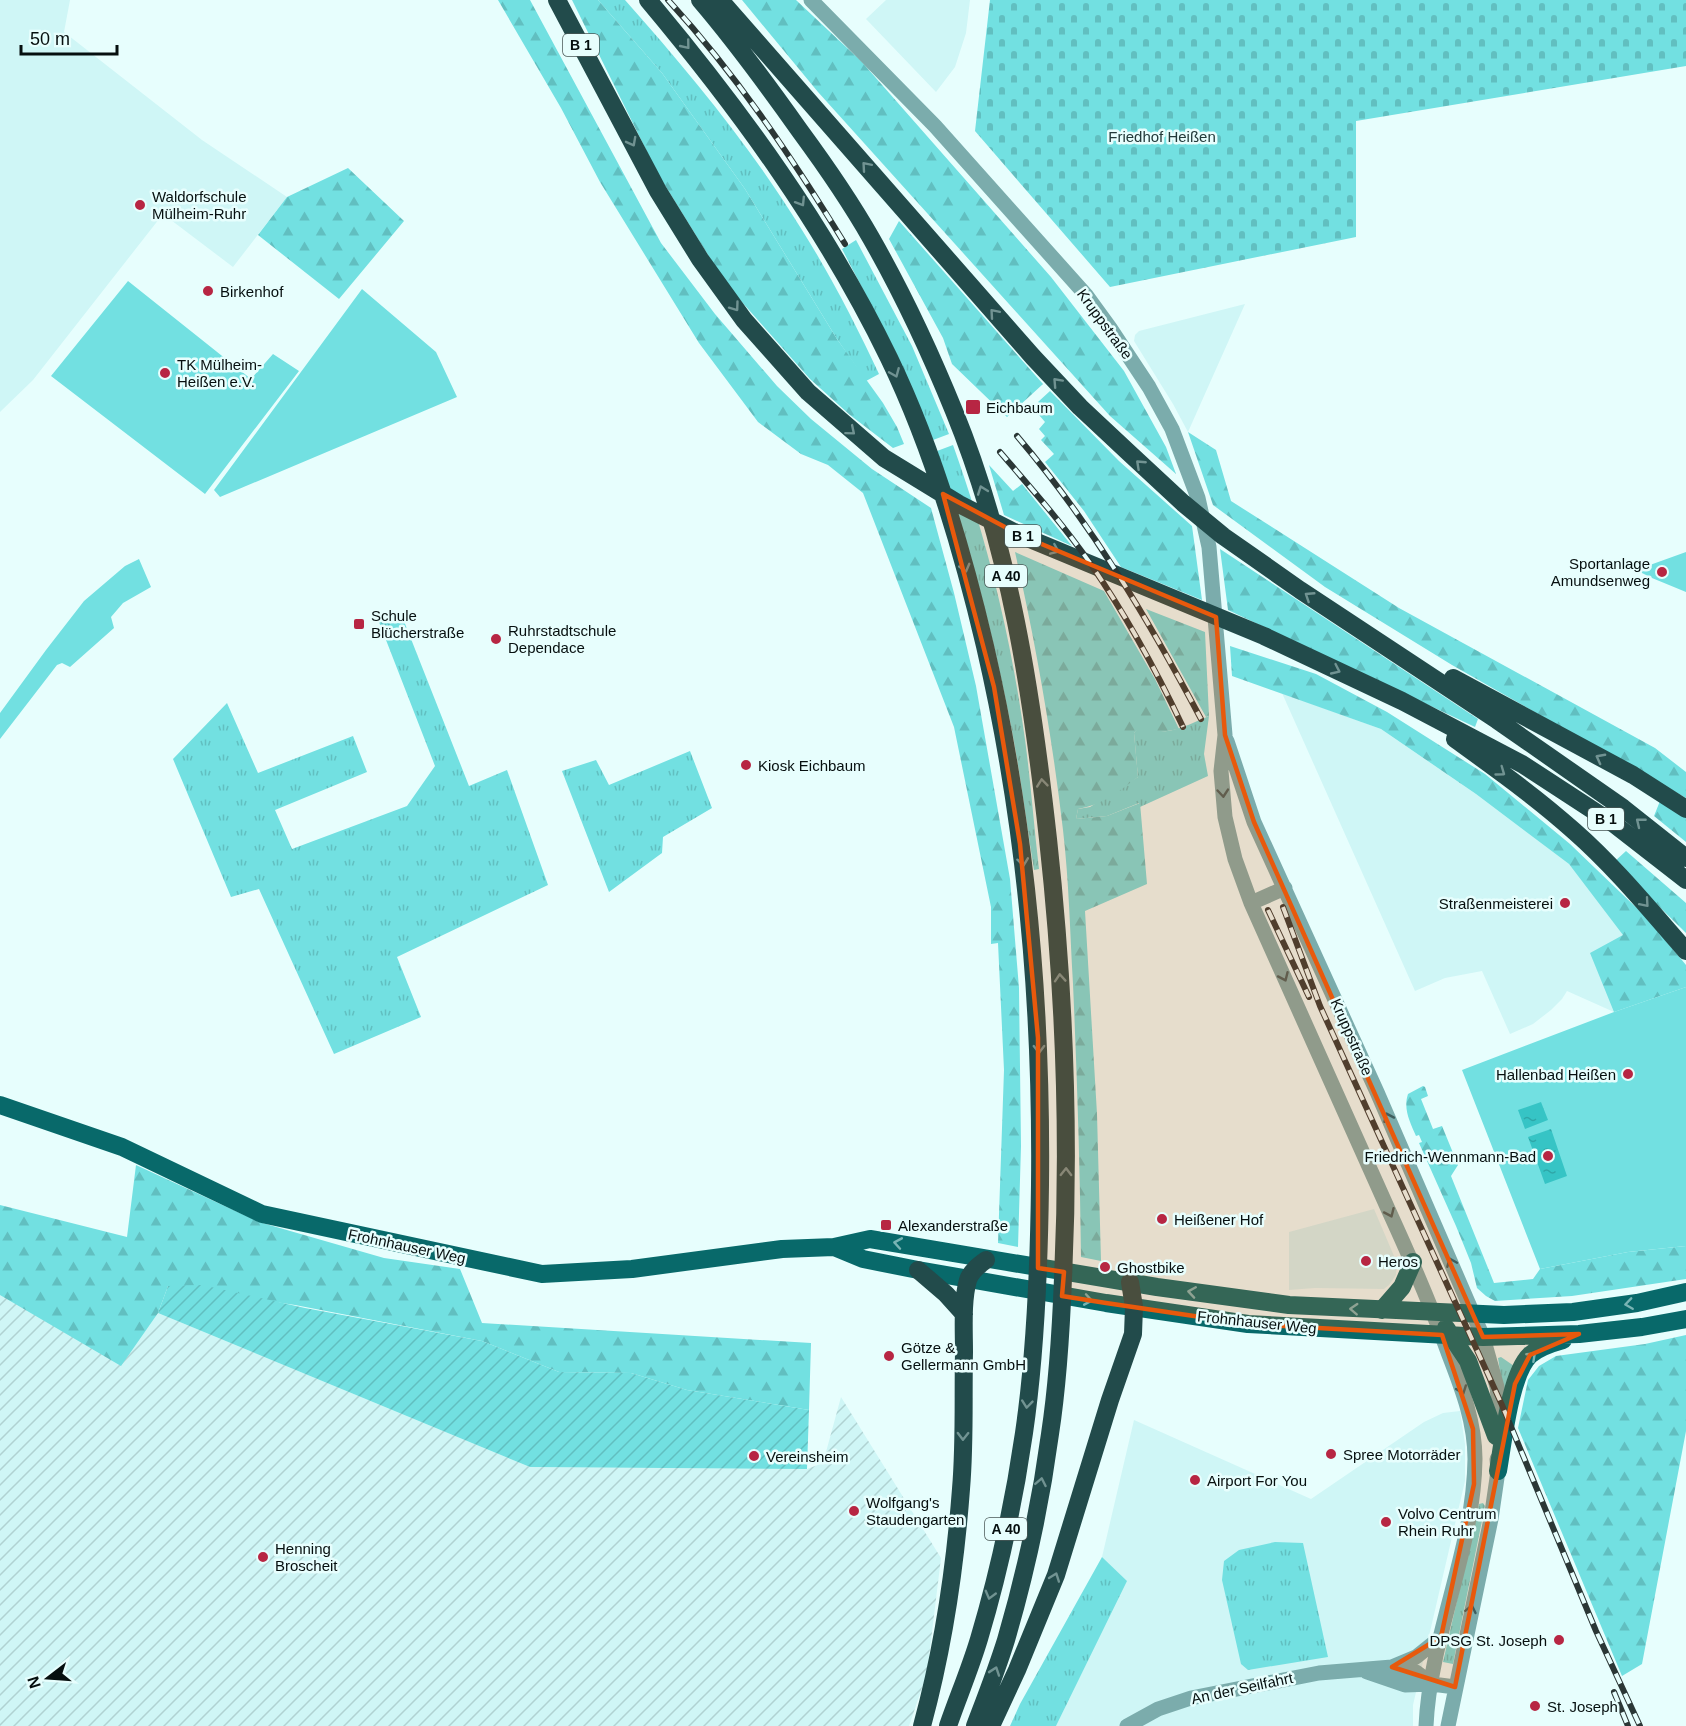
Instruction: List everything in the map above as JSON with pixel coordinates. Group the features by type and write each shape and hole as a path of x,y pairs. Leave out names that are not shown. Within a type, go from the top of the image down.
{"highway":[{"name":"B 1","path":"557,0 658,191 700,259 744,320 808,392 884,458 958,504 1020,535 1264,636 1402,701 1522,764 1614,824 1686,880"},
{"name":"A 40","path":"648,0 724,92 792,188 819,231 890,360 941,487 966,571 994,687 1020,843 1031,928 1038,1038 1039,1227 1034,1325 1024,1432 1001,1553 979,1640 948,1726"},
{"name":"A 40","path":"700,0 750,61 824,164 870,235 910,312 955,414 987,504 1016,615 1040,760 1055,904 1064,1038 1067,1134 1066,1231 1060,1334 1050,1434 1026,1560 1005,1642 975,1726"},
{"path":"720,0 1033,357 1080,407 1183,503 1223,536 1623,808 1686,858"},
{"path":"1358,628 1633,775 1686,809"},
{"path":"1402,701 1511,779 1575,831 1632,888 1686,951"},
{"path":"922,1726 939,1659 956,1548 962,1487 964,1314 968,1280 974,1269 986,1260"},
{"path":"918,1270 946,1294 964,1314"},
{"path":"991,1726 1056,1575 1110,1400 1133,1334 1134,1307 1130,1282"}],"main road":[{"name":"Frohnhauser Weg","path":"0,1105 122,1147 262,1214 542,1274 632,1269 782,1249 834,1247 870,1239 986,1260 1227,1298 1288,1305 1474,1315 1573,1312 1637,1303 1686,1292"},
{"name":"Frohnhauser Weg","path":"834,1247 863,1259 968,1280 1248,1324 1483,1337 1579,1334 1642,1327 1686,1319"},
{"path":"1382,1310 1402,1287 1413,1262"},
{"path":"1434,1313 1447,1335 1468,1361 1496,1436"},
{"path":"1498,1471 1515,1384 1522,1366 1530,1355 1543,1346 1579,1334"}],"street":[{"name":"Kruppstraße","path":"811,0 935,126 1086,295 1157,401 1172,429 1191,473 1206,527 1214,588 1226,735 1221,771 1225,817 1235,859 1251,903 1434,1313"},
{"name":"Kruppstraße","path":"1226,735 1254,822 1377,1092 1474,1315 1483,1337 1497,1387 1498,1471 1491,1519 1448,1726"},
{"path":"1251,903 1285,888"},
{"path":"1426,1726 1441,1637 1468,1523 1474,1484 1473,1429 1447,1335"},
{"path":"1392,1667 1416,1657 1441,1637"},
{"name":"An der Seilfahrt","path":"1127,1726 1158,1709 1191,1698 1319,1672 1392,1667 1416,1672 1432,1684"},
{"name":"An der Seilfahrt","path":"1363,1670 1405,1685 1432,1684 1455,1687"}],"highlighted area":[{"path":"943,494 1020,535 1216,617 1225,735 1254,822 1483,1337 1579,1334 1530,1355 1515,1384 1455,1687 1392,1667 1441,1637 1474,1484 1473,1429 1442,1335 1248,1324 1062,1296 1064,1272 1038,1268 1038,1038 1020,844 994,687"}],"shaded area":[{"name":"Waldorfschule Mülheim-Ruhr","path":"0,0 70,0 64,32 202,140 287,197 233,267 163,214 33,380 0,412"},
{"path":"886,0 970,0 966,33 955,67 936,92 866,19"},
{"path":"1245,304 1188,432 1134,341 1135,335 1139,331"},
{"path":"1282,693 1381,729 1476,794 1569,864 1686,987 1614,1012 1567,991 1551,1010 1533,1024 1510,1034 1482,971 1445,978 1415,991"},
{"path":"1374,1209 1397,1263 1396,1275 1389,1285 1384,1289 1289,1290 1289,1232"},
{"path":"0,1288 158,1313 530,1467 807,1469 823,1463 841,1397 941,1558 927,1673 909,1726 0,1726"},
{"path":"1460,1411 1465,1444 1465,1481 1413,1705 1413,1726 1056,1726 1126,1581 1102,1557 1134,1420 1311,1499 1424,1422 1443,1413"}],"green space":[{"path":"498,0 530,0 661,243 715,314 777,386 811,419 872,469 931,508 976,686 1010,879 1019,988 1021,1146 1018,1247 998,1243 1004,1070 998,943 991,944 991,907 954,727 863,493 828,465 801,454 758,422 699,343 600,182 561,108"},
{"path":"572,0 598,0 662,73 745,189 837,339 883,403 904,444 893,448 850,415 810,379 726,284 658,174"},
{"path":"598,0 625,0 696,83 762,169 813,247 879,374 866,381 837,339 745,189 662,73"},
{"path":"742,0 796,0 861,61 1051,277 1124,371 1166,447 1176,474 1110,416 818,92"},
{"name":"Friedhof Heißen","path":"990,0 1686,0 1686,66 1356,121 1356,237 1110,287 975,131"},
{"path":"348,168 404,221 339,299 258,235 287,197"},
{"path":"899,221 1043,384 1007,417 952,364 943,338 889,239"},
{"path":"856,240 912,346 949,434 933,440 897,355 842,249"},
{"name":"TK Mülheim- Heißen e.V.","path":"128,281 251,379 273,354 299,371 205,494 51,376"},
{"path":"362,289 436,352 457,397 220,497 214,490"},
{"path":"1050,391 1119,461 1192,526 1202,600 1121,567 1084,511 1045,462 1054,454 1041,440 1045,436 1039,429 1045,422 1039,415 1045,409 1038,402"},
{"path":"1188,432 1216,450 1231,501 1399,608 1655,748 1686,772 1686,798 1452,665 1325,587 1213,505"},
{"path":"953,445 985,546 1010,649 1029,775 1039,869 1034,870 1014,739 995,652 969,551 937,451"},
{"path":"989,465 1013,491 1022,484 1072,546 1004,515"},
{"path":"1220,549 1478,719 1475,727 1228,610"},
{"path":"1015,552 1104,591 1155,679 1179,729 1155,733 1139,729 1134,733 1138,777 1102,801 1078,809 1076,819 1107,816 1140,803 1147,884 1085,911 1097,1114 1101,1261 1081,1257 1076,1052 1065,849 1043,690"},
{"name":"Sportanlage Amundsenweg","path":"1686,552 1686,592 1636,570"},
{"path":"139,559 151,587 123,603 111,617 114,628 70,667 62,663 57,665 0,739 0,713 46,650 84,601 125,566"},
{"path":"1146,609 1205,632 1209,716 1206,717"},
{"path":"400,611 469,786 507,770 548,885 397,957 421,1017 334,1054 259,889 231,897 173,759 227,703 258,773 353,736 367,772 275,810 292,849 407,806 435,766 379,622"},
{"path":"1230,646 1316,674 1387,712 1485,774 1570,844 1646,917 1686,965 1686,987 1614,1012 1590,953 1623,935 1569,864 1476,794 1381,729 1232,676"},
{"path":"1209,716 1204,754 1208,776 1140,807 1139,803 1107,816 1076,819 1078,809 1090,807 1138,777 1134,733 1139,728 1149,731 1175,730"},
{"path":"690,751 712,808 663,837 662,853 609,892 562,771 596,760 609,785"},
{"path":"1660,801 1686,817 1686,842 1654,816"},
{"path":"1626,851 1686,903 1686,933 1614,862"},
{"path":"1686,987 1686,1246 1628,1252 1540,1269 1462,1070"},
{"path":"1423,1086 1428,1096 1421,1099 1433,1129 1442,1126 1458,1165 1451,1176 1494,1283 1533,1279 1540,1269 1628,1252 1686,1246 1686,1279 1572,1296 1495,1301 1486,1296 1477,1288 1471,1263 1419,1143 1422,1142 1419,1135 1416,1136 1408,1115 1406,1105 1408,1094"},
{"path":"136,1165 259,1222 384,1258 460,1269 482,1323 811,1343 809,1410 687,1390 631,1373 559,1372 482,1341 295,1305 168,1286 158,1313 121,1366 0,1295 0,1205 127,1237"},
{"path":"202,1285 305,1308 482,1341 559,1372 631,1373 687,1390 809,1410 807,1469 530,1467 158,1313 168,1286"},
{"path":"1686,1335 1686,1431 1642,1664 1622,1676 1518,1428 1528,1380 1539,1366 1556,1356 1645,1344"},
{"path":"1501,1357 1517,1368 1505,1404 1498,1358"},
{"path":"1483,1503 1485,1506 1453,1664 1443,1662 1479,1504"},
{"path":"1275,1542 1303,1543 1328,1657 1248,1670 1241,1664 1222,1580 1224,1561 1239,1550"},
{"path":"1102,1557 1127,1581 1056,1726 1010,1726 1020,1704"}],"water":[{"path":"1541,1102 1548,1120 1525,1129 1518,1110"},
{"name":"Friedrich-Wennmann-Bad","path":"1551,1129 1567,1176 1545,1184 1528,1137"}],"railway":[{"path":"668,0 740,87 805,180 845,244"},
{"path":"1017,436 1094,537 1139,608 1201,719"},
{"path":"1000,452 1058,520 1103,583 1140,643 1183,727"},
{"path":"1283,907 1320,1006 1502,1405 1596,1631 1640,1726"},
{"path":"1268,910 1309,997"},
{"path":"1614,1692 1628,1726"}],"place":[{"name":"Waldorfschule Mülheim-Ruhr","path":"140,205"},
{"name":"Birkenhof","path":"208,291"},
{"name":"TK Mülheim- Heißen e.V.","path":"165,373"},
{"name":"Eichbaum","path":"973,407"},
{"name":"Sportanlage Amundsenweg","path":"1662,572"},
{"name":"Schule Blücherstraße","path":"359,624"},
{"name":"Ruhrstadtschule Dependace","path":"496,639"},
{"name":"Kiosk Eichbaum","path":"746,765"},
{"name":"Straßenmeisterei","path":"1565,903"},
{"name":"Hallenbad Heißen","path":"1628,1074"},
{"name":"Friedrich-Wennmann-Bad","path":"1548,1156"},
{"name":"Heißener Hof","path":"1162,1219"},
{"name":"Alexanderstraße","path":"886,1225"},
{"name":"Heros","path":"1366,1261"},
{"name":"Ghostbike","path":"1105,1267"},
{"name":"Götze & Gellermann GmbH","path":"889,1356"},
{"name":"Spree Motorräder","path":"1331,1454"},
{"name":"Vereinsheim","path":"754,1456"},
{"name":"Airport For You","path":"1195,1480"},
{"name":"Wolfgang's Staudengarten","path":"854,1511"},
{"name":"Volvo Centrum Rhein Ruhr","path":"1386,1522"},
{"name":"Henning Broscheit","path":"263,1557"},
{"name":"DPSG St. Joseph","path":"1559,1640"},
{"name":"St. Joseph","path":"1535,1706"}]}
